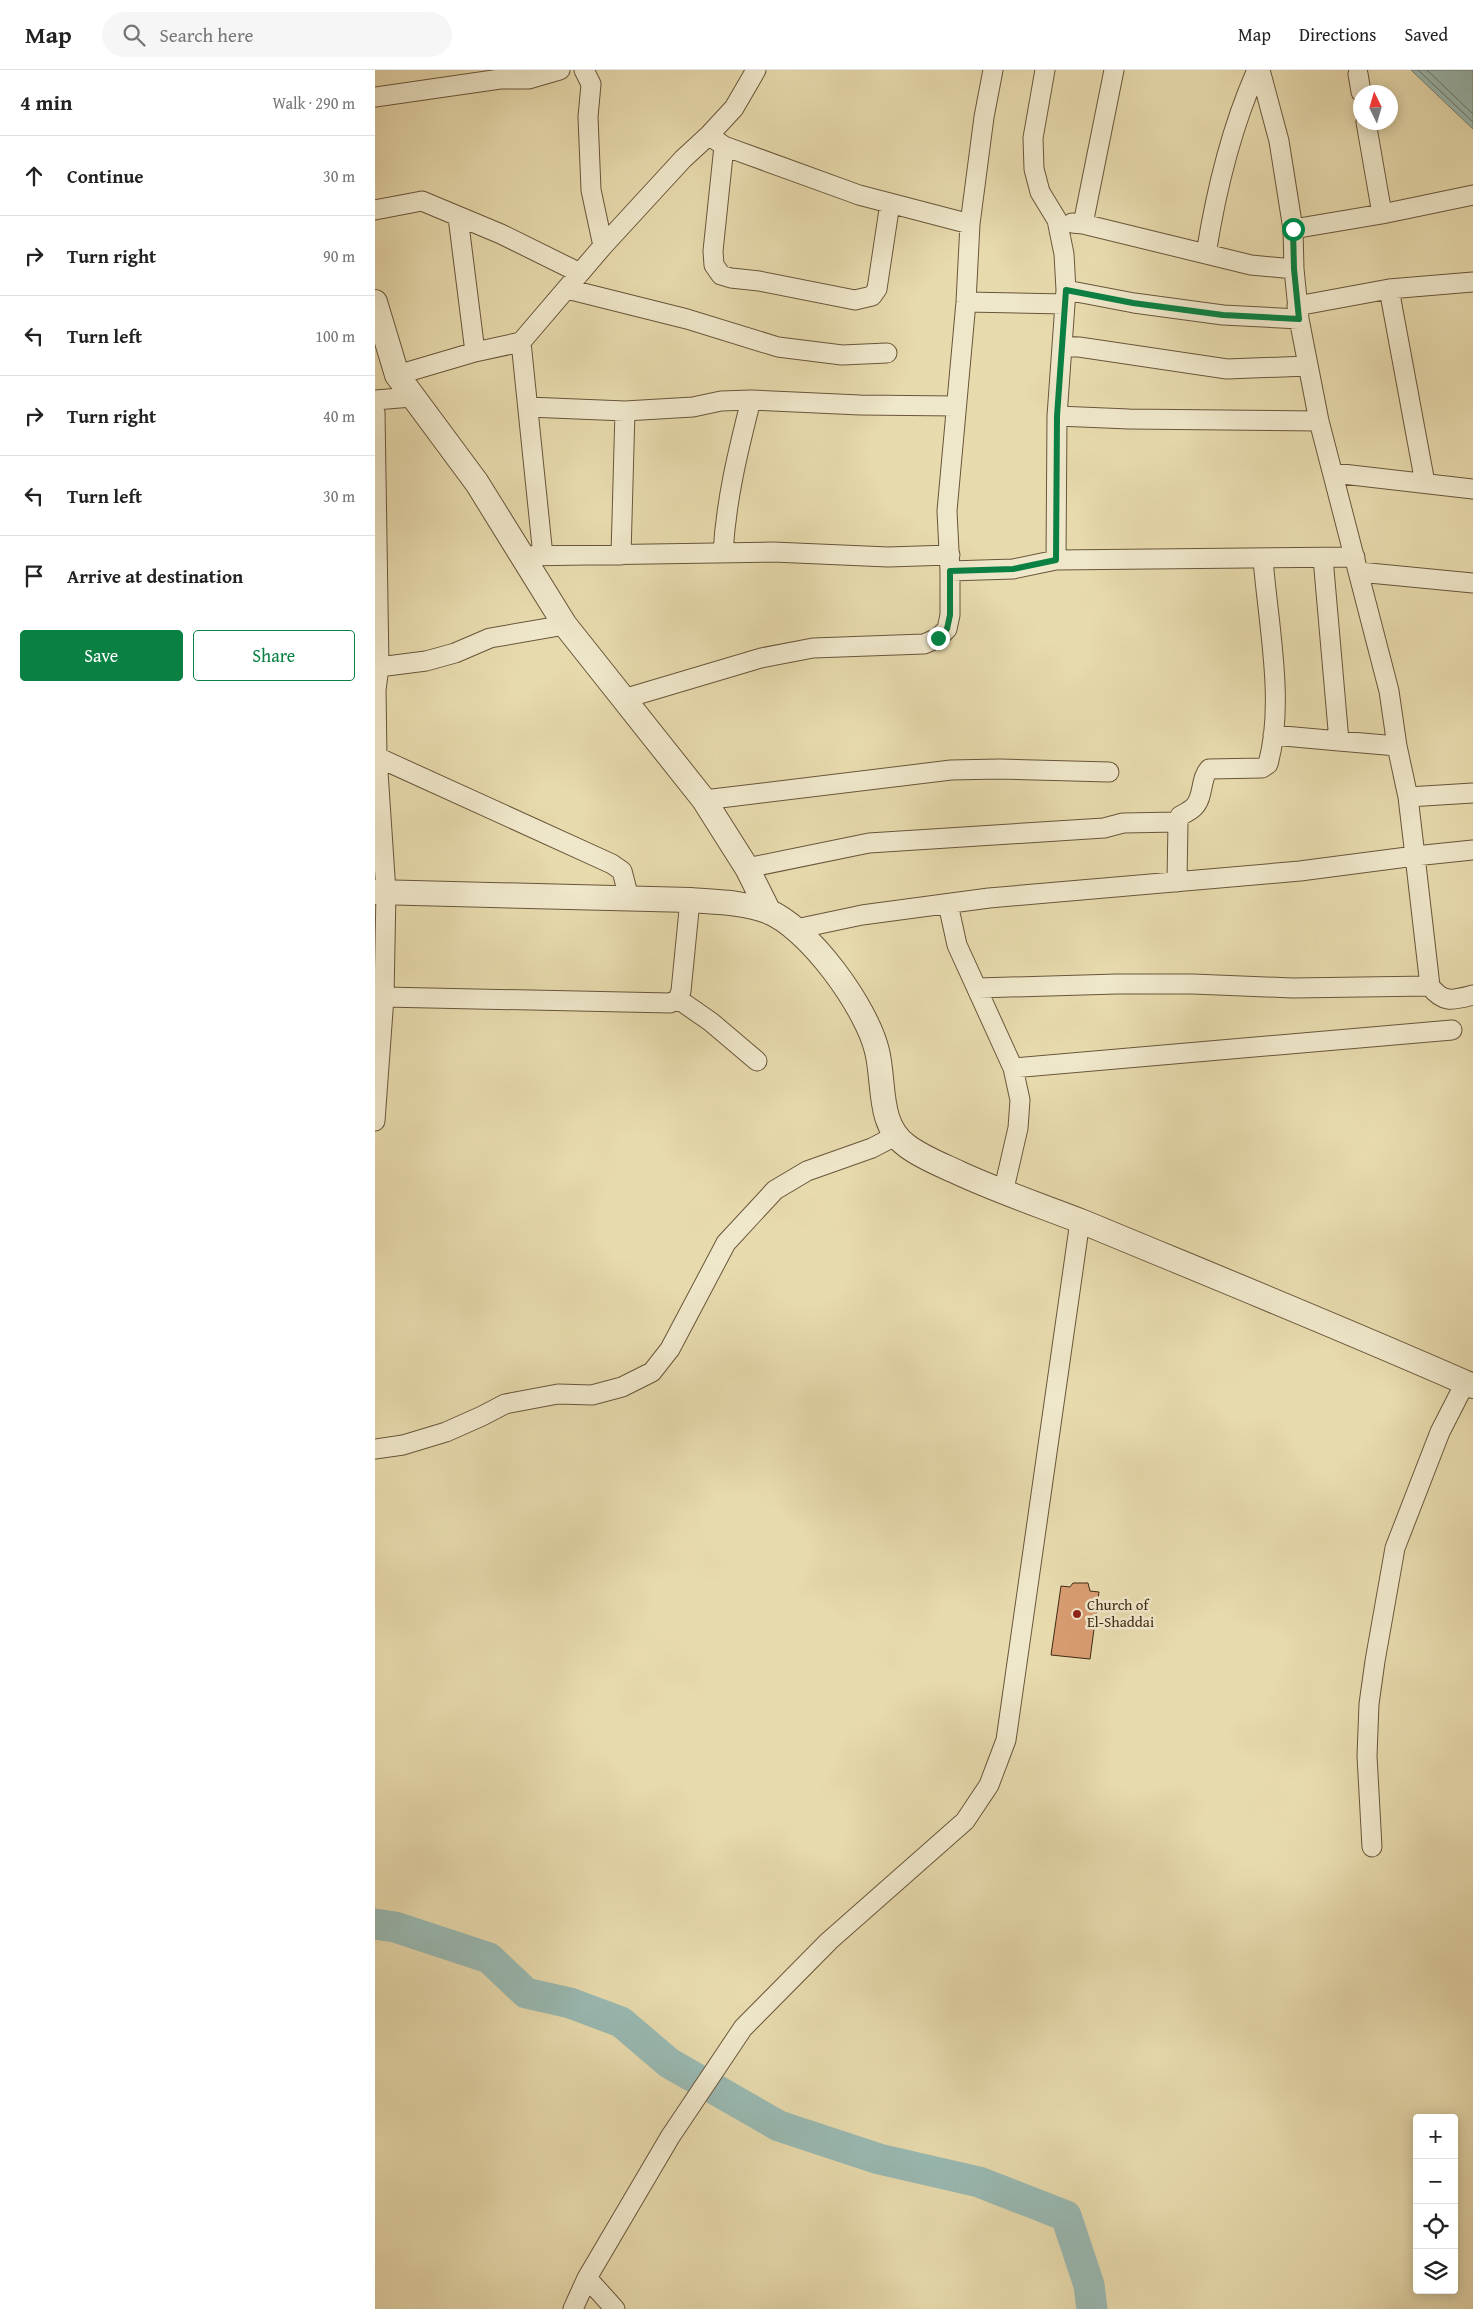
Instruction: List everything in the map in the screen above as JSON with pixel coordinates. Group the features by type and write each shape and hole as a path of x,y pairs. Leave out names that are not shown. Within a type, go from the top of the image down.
{"street":[{"path":"375,97 500,78 529,79 560,70"},
{"path":"584,70 591,84 588,117 591,190 603,246"},
{"path":"756,70 716,141 713,251 714,266 721,274 731,278 759,281 855,300 872,296 877,288 890,203"},
{"path":"623,699 761,658 813,648 925,644 938,638 947,629 950,615 950,563 947,511 966,302 970,224 984,117 993,70"},
{"path":"1045,70 1033,138 1034,169 1040,192 1057,220 1064,254 1065,297 1057,416 1056,560"},
{"path":"1083,224 1114,70"},
{"path":"1206,254 1224,164 1244,99 1259,70"},
{"path":"1259,70 1279,141 1293,229 1298,312 1319,421 1389,691 1397,746 1408,797 1430,986 1436,995 1443,999 1458,999 1473,995"},
{"path":"1367,130 1382,214"},
{"path":"397,375 475,352 521,342 603,246 683,159 716,141 859,195 970,224"},
{"path":"1293,229 1382,214 1473,195"},
{"path":"375,210 423,201 501,234 580,273"},
{"path":"458,217 475,352"},
{"path":"1057,220 1083,224 1251,265 1294,269"},
{"path":"966,302 1065,297 1133,303 1223,315 1298,312 1389,289 1473,282"},
{"path":"567,289 687,319 778,347 842,355 887,353"},
{"path":"1389,289 1425,483"},
{"path":"375,302 397,375 533,556 565,625 704,800 747,868 769,912"},
{"path":"521,342 527,407 533,556"},
{"path":"1062,346 1227,369 1308,366"},
{"path":"375,400 413,397"},
{"path":"527,407 625,411 693,407 721,401 751,400 860,405 956,406"},
{"path":"723,553 725,520 732,477 751,400"},
{"path":"621,554 625,411"},
{"path":"375,412 379,667 376,690 377,757 384,997 375,1121"},
{"path":"1057,416 1129,419 1319,421"},
{"path":"1334,473 1473,489"},
{"path":"533,556 773,552 888,557 1013,569 1056,560 1323,558 1473,583"},
{"path":"1323,558 1339,742"},
{"path":"1177,882 1178,822 1180,816 1193,809 1197,803 1204,774 1209,769 1262,768 1268,764 1276,713 1263,559"},
{"path":"379,667 427,661 455,653 490,638 565,625"},
{"path":"1273,735 1397,746"},
{"path":"377,757 612,864 622,871 629,898"},
{"path":"704,800 951,770 1000,769 1109,772"},
{"path":"1408,797 1473,793"},
{"path":"747,868 869,843 1104,828 1140,822 1178,822"},
{"path":"796,929 862,915 989,898 1300,872 1473,850"},
{"path":"380,892 690,900 735,904 769,912 796,929 851,993 867,1019 877,1051 883,1100 887,1118 895,1136 926,1158 1003,1193 1080,1221 1469,1385 1440,1432 1395,1548 1369,1704 1367,1756 1372,1847"},
{"path":"384,997 671,1003 677,999 681,991 690,900"},
{"path":"948,904 957,945 1013,1068 1020,1100 1018,1128 1003,1193"},
{"path":"978,988 1050,985 1184,984 1293,988 1430,986"},
{"path":"677,999 711,1022 757,1061"},
{"path":"1013,1068 1452,1030"},
{"path":"375,1449 403,1444 446,1432 505,1404 558,1394 592,1395 622,1387 652,1372 671,1349 726,1242 775,1190 807,1171 872,1148 895,1136"},
{"path":"573,2309 587,2278 670,2137 743,2028 829,1941 965,1821 989,1786 1005,1740 1080,1221"},
{"path":"587,2278 615,2309"}],"water":[{"path":"1411,70 1473,70 1473,129"}],"building":[{"path":"1073,1583 1088,1583 1090,1591 1099,1592 1090,1659 1051,1655 1061,1586 1070,1587"}],"waterway":[{"path":"375,1924 395,1927 489,1958 526,1993 570,2003 621,2022 669,2063 779,2126 879,2159 979,2182 1066,2216 1089,2285 1092,2309"}],"place":[{"name":"Church of El-Shaddai","path":"1077,1614"}],"route":[{"path":"938,638 947,629 950,615 950,571 1013,569 1056,560 1057,416 1066,290 1133,303 1223,315 1299,319 1294,269 1293,229"}]}
